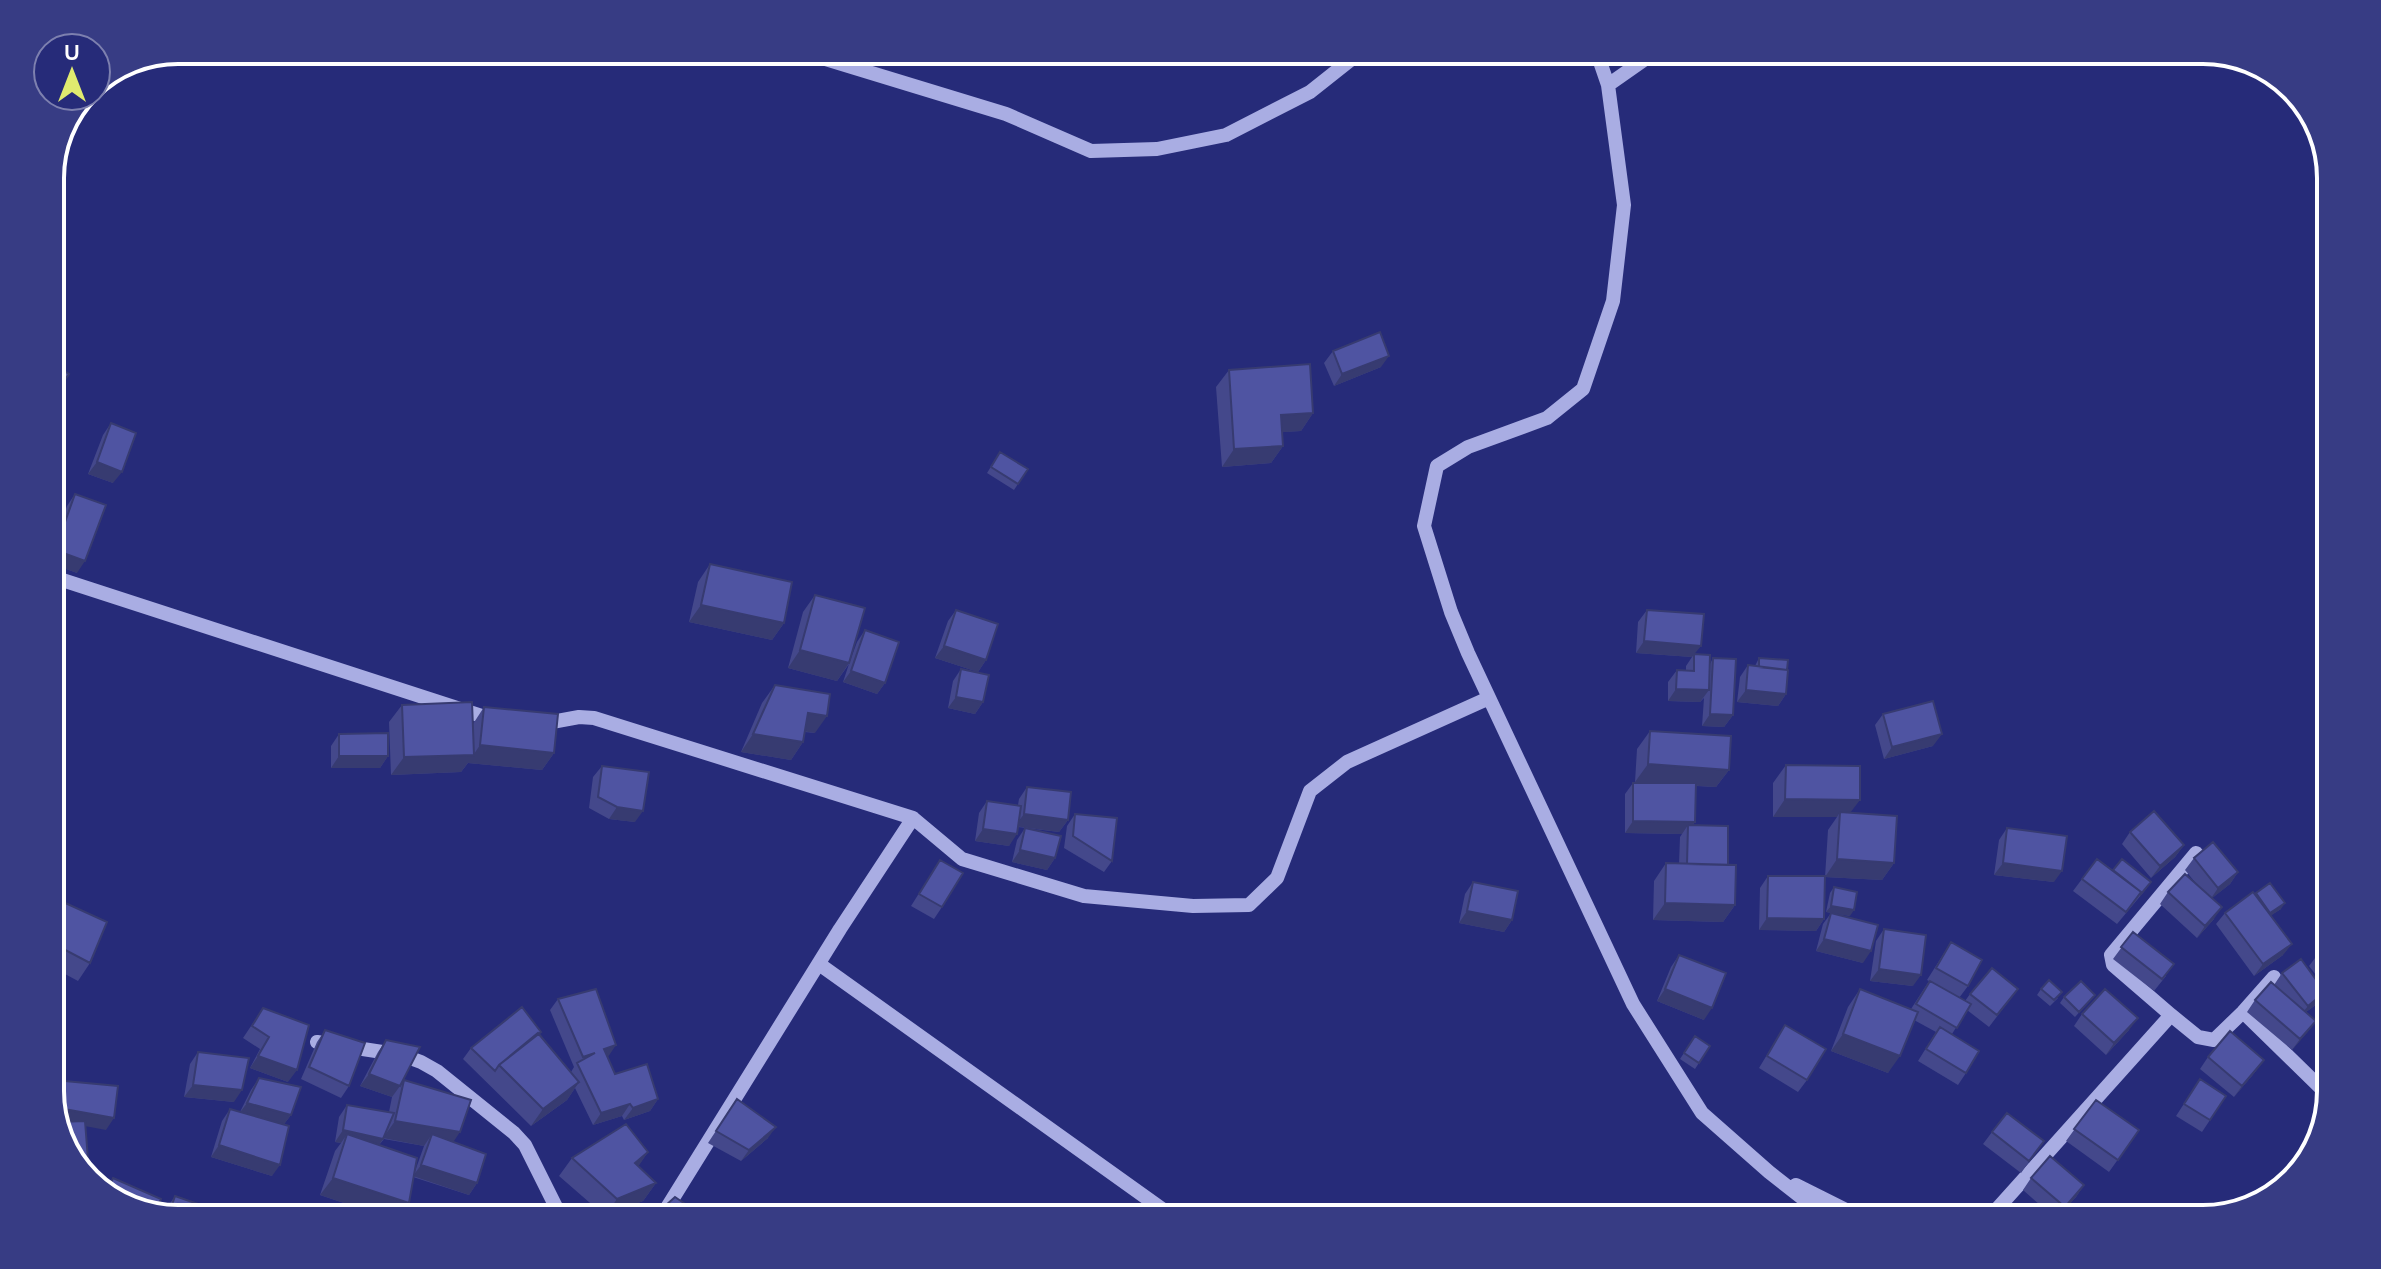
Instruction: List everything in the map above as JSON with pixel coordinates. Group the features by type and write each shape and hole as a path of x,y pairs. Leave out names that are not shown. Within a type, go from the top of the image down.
{"street":[{"path":"842,64 1006,114 1091,151 1157,149 1226,135 1310,92 1345,64"},
{"path":"1601,64 1608,85 1624,205 1613,301 1583,389 1547,418 1468,447 1437,466 1424,526 1451,612 1633,1004 1702,1113 1811,1205"},
{"path":"1608,85 1638,64"},
{"path":"64,580 524,726 579,717 594,718 913,818 962,859 1084,896 1193,906 1249,905 1277,878 1310,791 1347,762 1489,698"},
{"path":"669,1205 913,818"},
{"path":"2196,853 2111,955 2113,965 2198,1037 2214,1040 2274,977"},
{"path":"819,964 1156,1205"},
{"path":"2243,1012 2317,1084"},
{"path":"2001,1205 2171,1015"},
{"path":"317,1042 402,1055 437,1071 525,1145 555,1205"},
{"path":"1769,1172 1836,1205"}],"building":[{"path":"1380,332 1389,356 1342,374 1333,351"},
{"path":"1310,364 1313,413 1281,415 1283,446 1234,449 1229,370"},
{"path":"111,423 136,433 122,472 97,462"},
{"path":"1000,452 1028,469 1018,484 991,467"},
{"path":"75,494 106,505 85,561 64,553 64,525"},
{"path":"710,564 792,582 784,623 701,605"},
{"path":"815,595 865,608 849,663 800,650"},
{"path":"956,610 998,624 986,660 944,646"},
{"path":"1647,610 1704,614 1701,646 1644,641"},
{"path":"865,630 899,642 885,683 851,671"},
{"path":"1694,654 1710,655 1709,690 1676,689 1677,670 1694,671"},
{"path":"1713,658 1736,659 1733,715 1710,714"},
{"path":"1759,658 1788,660 1787,670 1759,667"},
{"path":"1748,665 1788,670 1786,694 1746,690"},
{"path":"961,669 989,675 983,702 956,697"},
{"path":"775,685 830,694 827,716 808,713 803,742 753,734"},
{"path":"1933,701 1942,734 1892,747 1883,714"},
{"path":"472,702 474,755 404,757 402,705"},
{"path":"484,707 558,714 554,753 480,745"},
{"path":"1650,731 1731,736 1729,770 1648,764"},
{"path":"388,733 388,756 339,756 339,734"},
{"path":"1786,765 1860,766 1860,800 1785,799"},
{"path":"602,766 649,772 643,811 617,807 598,797"},
{"path":"1633,783 1696,783 1695,822 1633,821"},
{"path":"1027,787 1071,792 1068,820 1024,814"},
{"path":"987,801 1021,806 1017,834 983,829"},
{"path":"2154,811 2184,845 2160,866 2130,832"},
{"path":"1840,812 1897,816 1894,863 1837,859"},
{"path":"1075,814 1117,818 1112,861 1073,836"},
{"path":"1688,825 1728,826 1728,865 1687,864"},
{"path":"1025,828 1061,836 1055,858 1020,850"},
{"path":"2007,828 2067,836 2062,871 2003,863"},
{"path":"2213,842 2238,872 2218,888 2194,858"},
{"path":"2097,859 2141,892 2126,912 2082,879"},
{"path":"2122,859 2151,882 2141,894 2113,870"},
{"path":"940,860 963,873 942,907 919,894"},
{"path":"1666,863 1736,865 1735,905 1665,903"},
{"path":"2185,874 2222,907 2205,926 2168,892"},
{"path":"1768,876 1825,876 1824,919 1767,918"},
{"path":"1473,882 1518,891 1512,920 1467,911"},
{"path":"2270,883 2285,903 2270,913 2256,893"},
{"path":"1834,887 1857,892 1854,910 1831,906"},
{"path":"2253,892 2292,944 2263,964 2225,913"},
{"path":"64,902 107,922 90,963 64,949"},
{"path":"1831,913 1878,925 1871,951 1824,939"},
{"path":"1884,929 1926,935 1921,975 1879,969"},
{"path":"2133,932 2174,964 2162,979 2121,947"},
{"path":"1951,942 1982,960 1968,986 1936,968"},
{"path":"1679,955 1726,973 1712,1008 1665,989"},
{"path":"2301,959 2317,981 2317,999 2308,1006 2282,973"},
{"path":"1992,968 2018,989 1997,1015 1970,994"},
{"path":"2049,980 2062,992 2054,1000 2041,989"},
{"path":"1930,981 1971,1004 1957,1028 1916,1004"},
{"path":"2081,981 2095,995 2079,1012 2064,997"},
{"path":"2271,982 2316,1021 2300,1039 2255,1000"},
{"path":"596,989 616,1045 604,1049 615,1074 647,1064 658,1099 633,1108 630,1104 601,1113 577,1063 595,1053 583,1057 558,999"},
{"path":"1860,989 1918,1012 1900,1056 1843,1034"},
{"path":"2105,989 2138,1018 2114,1043 2082,1014"},
{"path":"522,1007 541,1032 495,1071 471,1048"},
{"path":"263,1008 309,1025 297,1070 258,1056 269,1037 252,1026"},
{"path":"1785,1025 1826,1049 1807,1080 1767,1056"},
{"path":"1940,1027 1979,1051 1966,1073 1926,1049"},
{"path":"325,1030 365,1043 349,1086 309,1067"},
{"path":"2230,1031 2264,1060 2242,1086 2208,1057"},
{"path":"538,1033 579,1082 543,1109 499,1065"},
{"path":"1695,1036 1710,1046 1699,1063 1684,1053"},
{"path":"386,1040 420,1047 400,1086 369,1074"},
{"path":"198,1052 249,1058 242,1090 193,1085"},
{"path":"259,1078 301,1087 291,1115 247,1103"},
{"path":"2200,1079 2226,1096 2210,1120 2184,1104"},
{"path":"404,1080 471,1100 460,1132 395,1121"},
{"path":"64,1081 118,1086 114,1118 66,1109"},
{"path":"737,1099 776,1127 749,1150 716,1131"},
{"path":"2096,1100 2139,1130 2118,1160 2074,1129"},
{"path":"347,1105 394,1113 383,1139 343,1130"},
{"path":"230,1109 289,1126 280,1165 219,1145"},
{"path":"2007,1113 2044,1141 2029,1161 1992,1132"},
{"path":"85,1121 88,1161 76,1141 68,1122"},
{"path":"626,1124 648,1152 635,1163 656,1183 617,1199 572,1158"},
{"path":"347,1134 417,1158 409,1203 333,1178"},
{"path":"432,1134 486,1154 477,1183 421,1165"},
{"path":"2050,1156 2084,1185 2067,1205 2063,1205 2031,1178"},
{"path":"113,1178 161,1199 159,1203 149,1201 111,1183"},
{"path":"175,1196 201,1205 178,1205 172,1205"},
{"path":"675,1197 687,1205 666,1205"}]}
